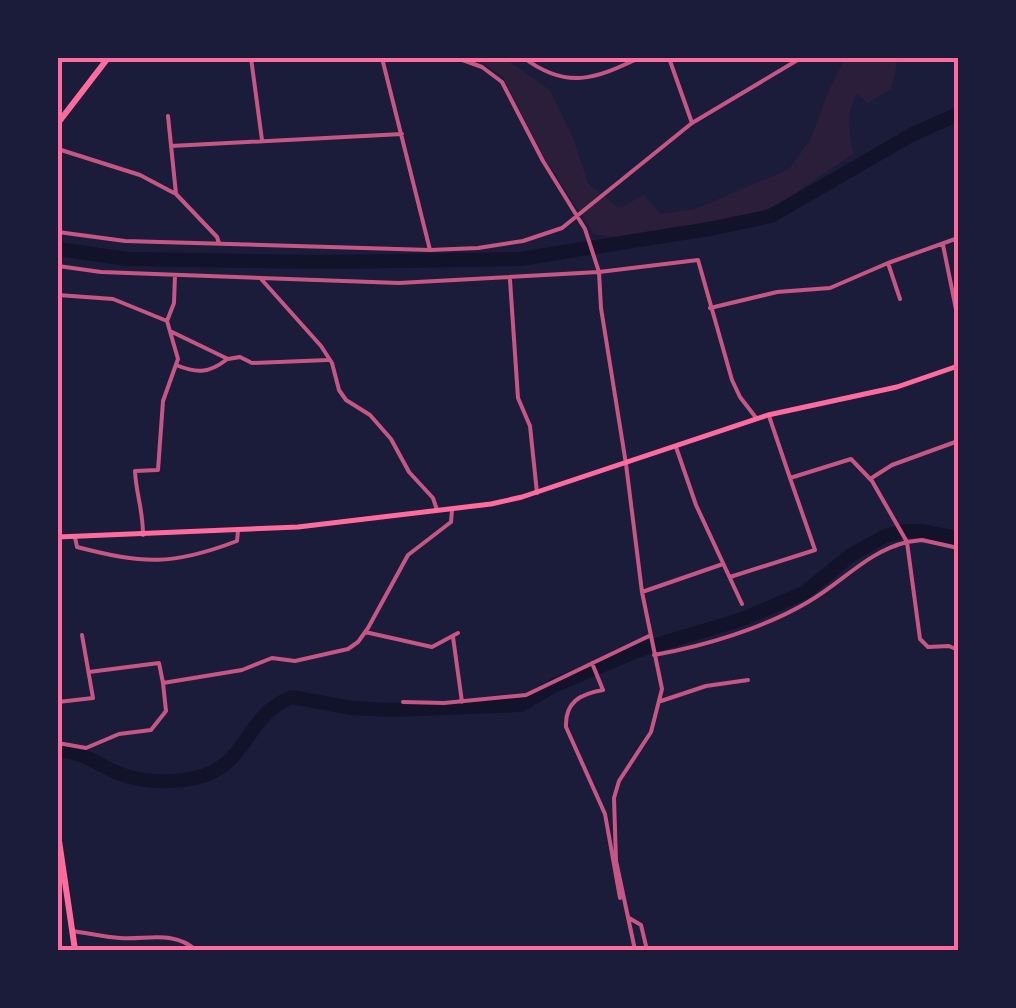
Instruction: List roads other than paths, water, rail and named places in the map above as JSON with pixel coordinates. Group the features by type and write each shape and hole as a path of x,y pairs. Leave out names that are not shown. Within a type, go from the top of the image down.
{"highway":[{"path":"58,123 108,58"},
{"path":"58,834 74,950"}],"main road":[{"path":"58,538 298,527 452,510 536,492 768,415 898,387 958,366"}],"street":[{"path":"250,58 262,140"},
{"path":"382,58 430,250"},
{"path":"456,58 482,67 502,82 543,160 586,229 599,272 642,592 662,688 651,732 619,781 614,798 616,861 635,950"},
{"path":"524,58 544,72 599,78 639,58"},
{"path":"669,58 692,124"},
{"path":"58,232 125,241 430,250 523,241 562,228 692,124 801,58"},
{"path":"168,116 176,194"},
{"path":"171,146 402,134"},
{"path":"58,149 140,175 176,194 219,243"},
{"path":"710,308 777,292 830,288 958,238"},
{"path":"943,244 958,319"},
{"path":"58,266 101,272 400,283 599,272 698,260 732,380 757,419"},
{"path":"888,263 900,298"},
{"path":"143,535 144,508 135,470 158,470 163,401 178,358 166,321 174,304 176,275"},
{"path":"259,278 289,308 330,360 338,390 346,400 370,415 391,439 409,472 433,498 437,510"},
{"path":"510,278 518,398 530,426 536,492"},
{"path":"58,295 114,299 166,321"},
{"path":"170,332 228,359"},
{"path":"176,365 196,373 240,357 252,363 330,360"},
{"path":"730,577 815,550 768,415"},
{"path":"870,479 892,465 958,441"},
{"path":"676,446 696,506 742,604"},
{"path":"790,478 847,458 870,479 907,542 920,639 928,646 958,650"},
{"path":"163,684 249,668 272,658 295,661 335,654 358,642 408,555 451,522 452,510"},
{"path":"75,537 76,548 156,562 206,553 237,541 238,530"},
{"path":"654,655 783,615 819,596 860,563 907,542 922,540 958,548"},
{"path":"642,592 724,563"},
{"path":"365,632 432,647 455,635 462,702"},
{"path":"58,702 93,698 82,634"},
{"path":"403,702 462,702 526,695 650,636"},
{"path":"592,663 603,690 576,698 569,706 566,727 605,814 620,898"},
{"path":"58,742 86,748 108,737 151,730 166,711 159,664 89,672"},
{"path":"661,701 706,686 748,680"},
{"path":"629,918 641,924 647,950"},
{"path":"72,931 114,938 170,936 196,950"}],"waterway":[{"path":"58,249 127,259 520,259 771,216 913,134 958,114"},
{"path":"58,751 77,754 130,777 177,781 221,767 268,712 292,697 352,708 391,710 521,705 553,686 639,650 740,620 804,593 851,555 885,536 921,531 958,538"}]}
